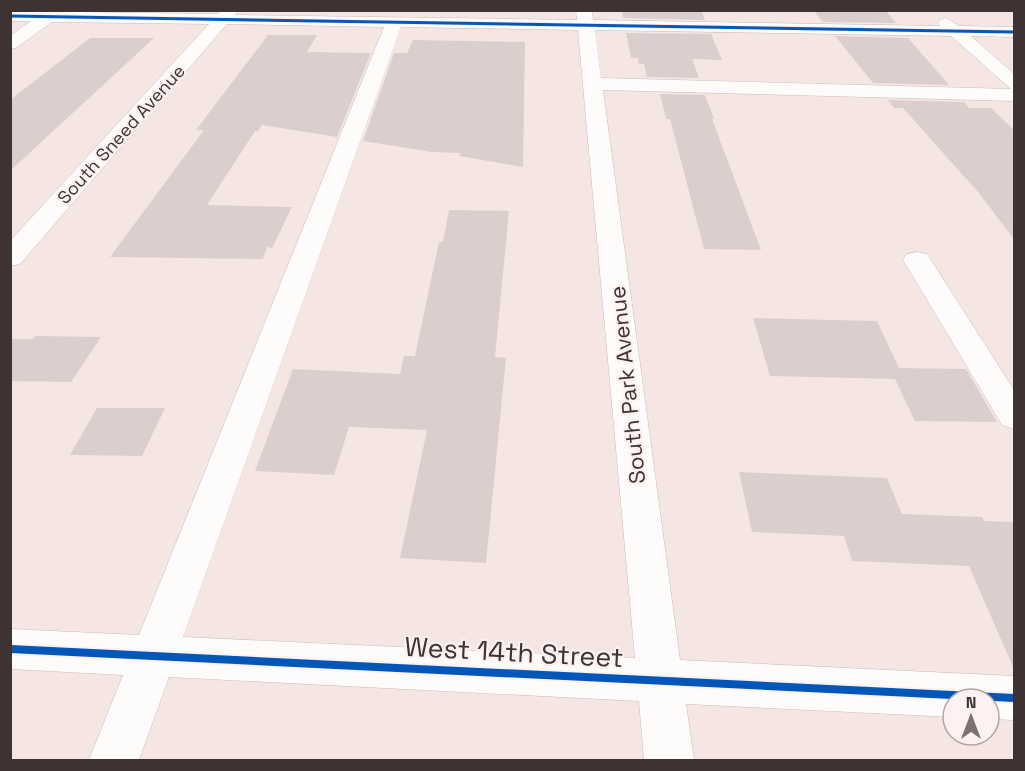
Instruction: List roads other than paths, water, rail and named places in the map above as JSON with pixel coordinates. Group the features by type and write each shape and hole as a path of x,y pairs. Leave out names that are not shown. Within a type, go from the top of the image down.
{"street":[{"path":"932,10 1014,84"},
{"path":"10,16 227,15 395,21 585,17 1014,32"},
{"name":"South Sneed Avenue","path":"10,258 227,15"},
{"path":"10,44 48,17"},
{"name":"South Park Avenue","path":"585,17 669,760"},
{"path":"114,760 395,21"},
{"path":"593,84 1014,95"},
{"path":"917,260 1014,417"},
{"name":"West 14th Street","path":"10,649 1014,698"}]}
